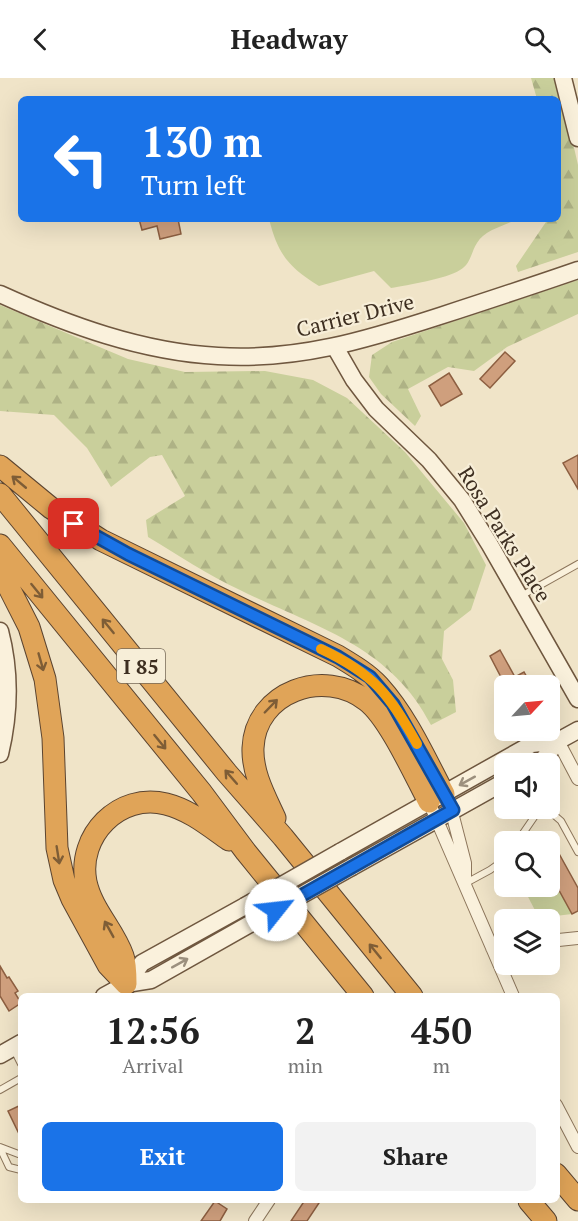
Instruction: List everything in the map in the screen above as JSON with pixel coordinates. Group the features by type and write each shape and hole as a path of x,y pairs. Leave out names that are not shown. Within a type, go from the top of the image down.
{"highway":[{"path":"0,466 51,508 101,540 360,670 378,685 393,704 441,806"},
{"name":"I 85","path":"0,494 410,993"},
{"name":"I 85","path":"0,545 202,793 246,852 361,993"},
{"path":"0,570 29,627 45,680 54,738 57,848 64,880 108,965 128,987"},
{"path":"283,837 256,773 253,755 254,736 260,719 271,704 286,694 305,687 323,685 341,688 359,695 374,707 441,806"},
{"path":"128,987 124,957 93,900 86,878 85,864 88,849 94,834 104,821 117,811 132,804 148,802 166,804 190,813 246,852"},
{"path":"560,1179 578,1200"},
{"path":"531,1203 540,1221"},
{"path":"531,1203 546,1221"}],"street":[{"path":"563,78 578,138"},
{"name":"Carrier Drive","path":"0,294 119,339 173,351 219,356 264,356 335,348 578,270"},
{"name":"Rosa Parks Place","path":"335,348 354,380 376,409 448,480 477,522 578,699"},
{"path":"0,631 3,661 9,676 8,710 0,754"},
{"path":"560,740 578,730"},
{"path":"112,993 151,980 352,867 532,744 558,741"},
{"path":"548,753 558,741"},
{"path":"558,741 578,779"},
{"path":"128,987 142,963 340,852 441,806 494,786"},
{"path":"441,806 465,863 466,883"},
{"path":"441,806 456,866 494,940"},
{"path":"560,940 578,938"},
{"path":"506,975 512,993"},
{"path":"560,1113 578,1147"},
{"path":"255,1221 267,1203"}],"lane":[{"path":"520,597 578,564"},
{"path":"558,819 578,852"},
{"path":"466,883 494,867"},
{"path":"0,1090 18,1080"},
{"path":"0,1147 18,1154"},
{"path":"0,1147 9,1167 18,1169"}],"green space":[{"path":"531,78 558,78 578,165 578,252 518,272 516,266 546,222 561,222 561,96 536,96"},
{"path":"270,222 510,222 485,234 475,246 469,261 460,270 436,279 391,288 374,271 319,286 292,266 276,242"},
{"path":"578,280 578,314 507,347 474,371 448,367 408,389 421,416 415,426 381,394 369,377 372,355 392,342"},
{"path":"0,305 128,359 185,372 265,371 313,380 347,398 405,452 464,523 486,565 471,610 444,631 442,659 453,680 456,712 431,725 414,698 394,675 348,641 216,578 148,537 146,520 185,496 162,455 150,457 111,487 87,448 54,415 0,411"},
{"path":"560,892 572,914 560,915 560,909 534,909 528,897 560,897"}],"building":[{"path":"140,222 179,222 181,234 160,239 157,226 142,230"},
{"path":"505,352 515,361 490,388 480,379"},
{"path":"449,373 462,394 441,406 429,386"},
{"path":"578,455 578,489 563,463"},
{"path":"500,650 514,675 500,675 490,656"},
{"path":"560,855 578,888 578,911 572,914 560,892"},
{"path":"0,966 18,991 15,993 18,1005 9,1011 0,996"},
{"path":"18,1106 18,1132 8,1111"},
{"path":"214,1203 227,1209 220,1221 201,1221"},
{"path":"303,1203 319,1203 307,1221 291,1221"}],"slow traffic":[{"path":"321,649 370,677 393,704 417,744"}],"route":[{"path":"74,524 128,554 338,657 370,677 399,713 453,810 276,910"}]}
